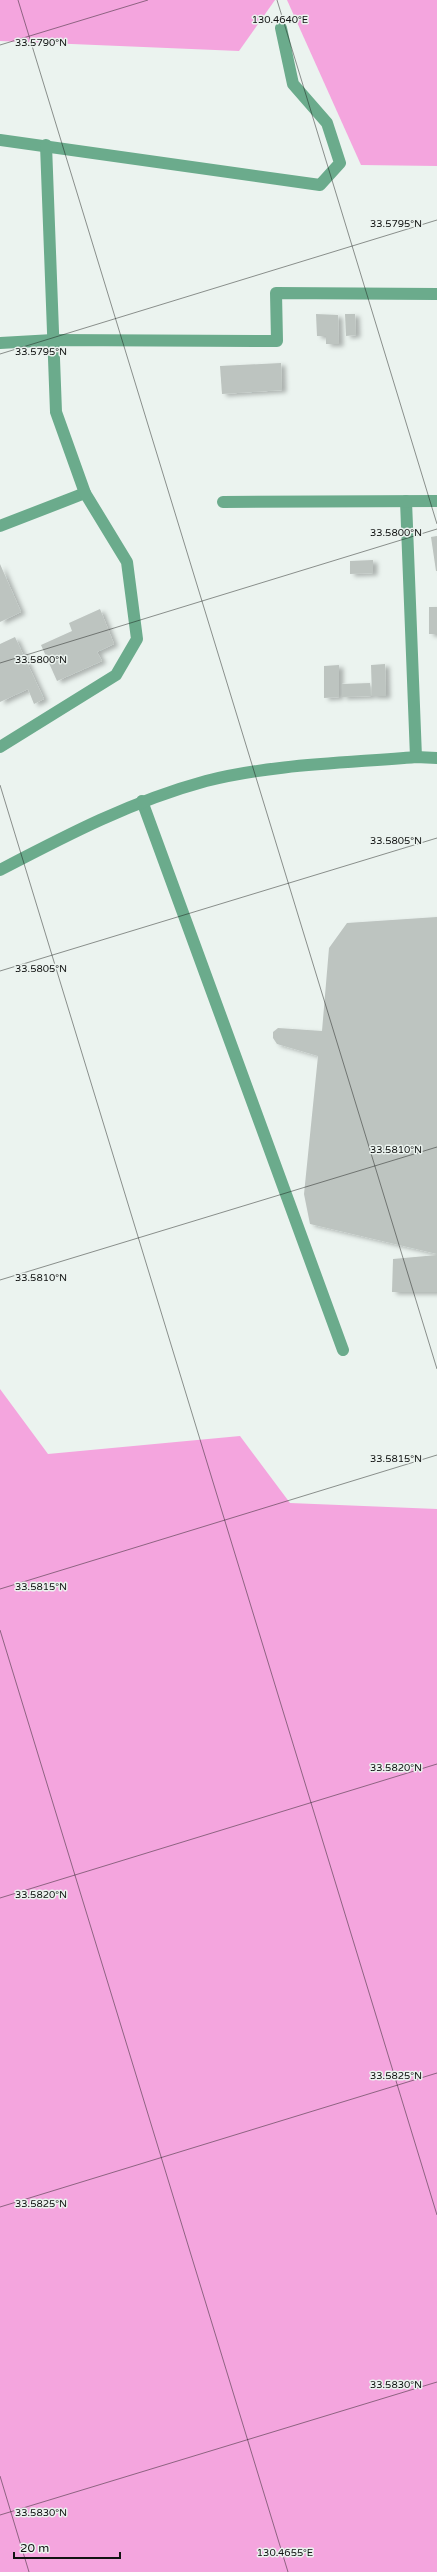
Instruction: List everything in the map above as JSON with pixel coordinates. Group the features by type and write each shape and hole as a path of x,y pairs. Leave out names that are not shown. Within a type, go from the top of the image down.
{"street":[{"path":"0,140 46,145 320,185 340,163 327,123 292,84 281,28"},
{"path":"0,747 116,676 137,639 126,562 85,494 56,412 46,145"},
{"path":"0,343 53,340 277,341 276,293 437,294"},
{"path":"0,526 85,494"},
{"path":"406,501 416,757"},
{"path":"223,502 437,501"},
{"path":"0,870 87,824 142,801 206,781 266,770 416,757 437,758"},
{"path":"142,801 343,1350"}],"shaded area":[{"path":"0,0 275,0 239,51 0,41"},
{"path":"287,0 437,0 437,166 361,165"},
{"path":"0,1389 48,1454 240,1436 290,1503 437,1509 437,2572 0,2572"}],"building":[{"path":"316,314 338,315 339,344 326,344 326,336 317,336"},
{"path":"345,314 355,314 356,335 346,336"},
{"path":"281,363 282,390 222,394 220,366"},
{"path":"437,536 437,571 436,571 431,537"},
{"path":"373,560 373,573 350,574 350,561"},
{"path":"0,564 21,612 0,622"},
{"path":"429,607 437,607 437,634 429,634"},
{"path":"100,609 114,644 97,652 102,661 57,681 41,645 72,631 69,623"},
{"path":"15,637 44,699 34,704 28,689 0,702 0,644"},
{"path":"385,664 386,696 372,696 371,665"},
{"path":"339,665 339,697 324,698 324,666"},
{"path":"370,683 371,696 342,697 342,684"},
{"path":"437,917 437,1254 310,1224 304,1194 318,1056 277,1044 273,1038 273,1032 278,1028 322,1031 329,948 347,923"},
{"path":"437,1255 437,1292 392,1292 393,1259"}]}
